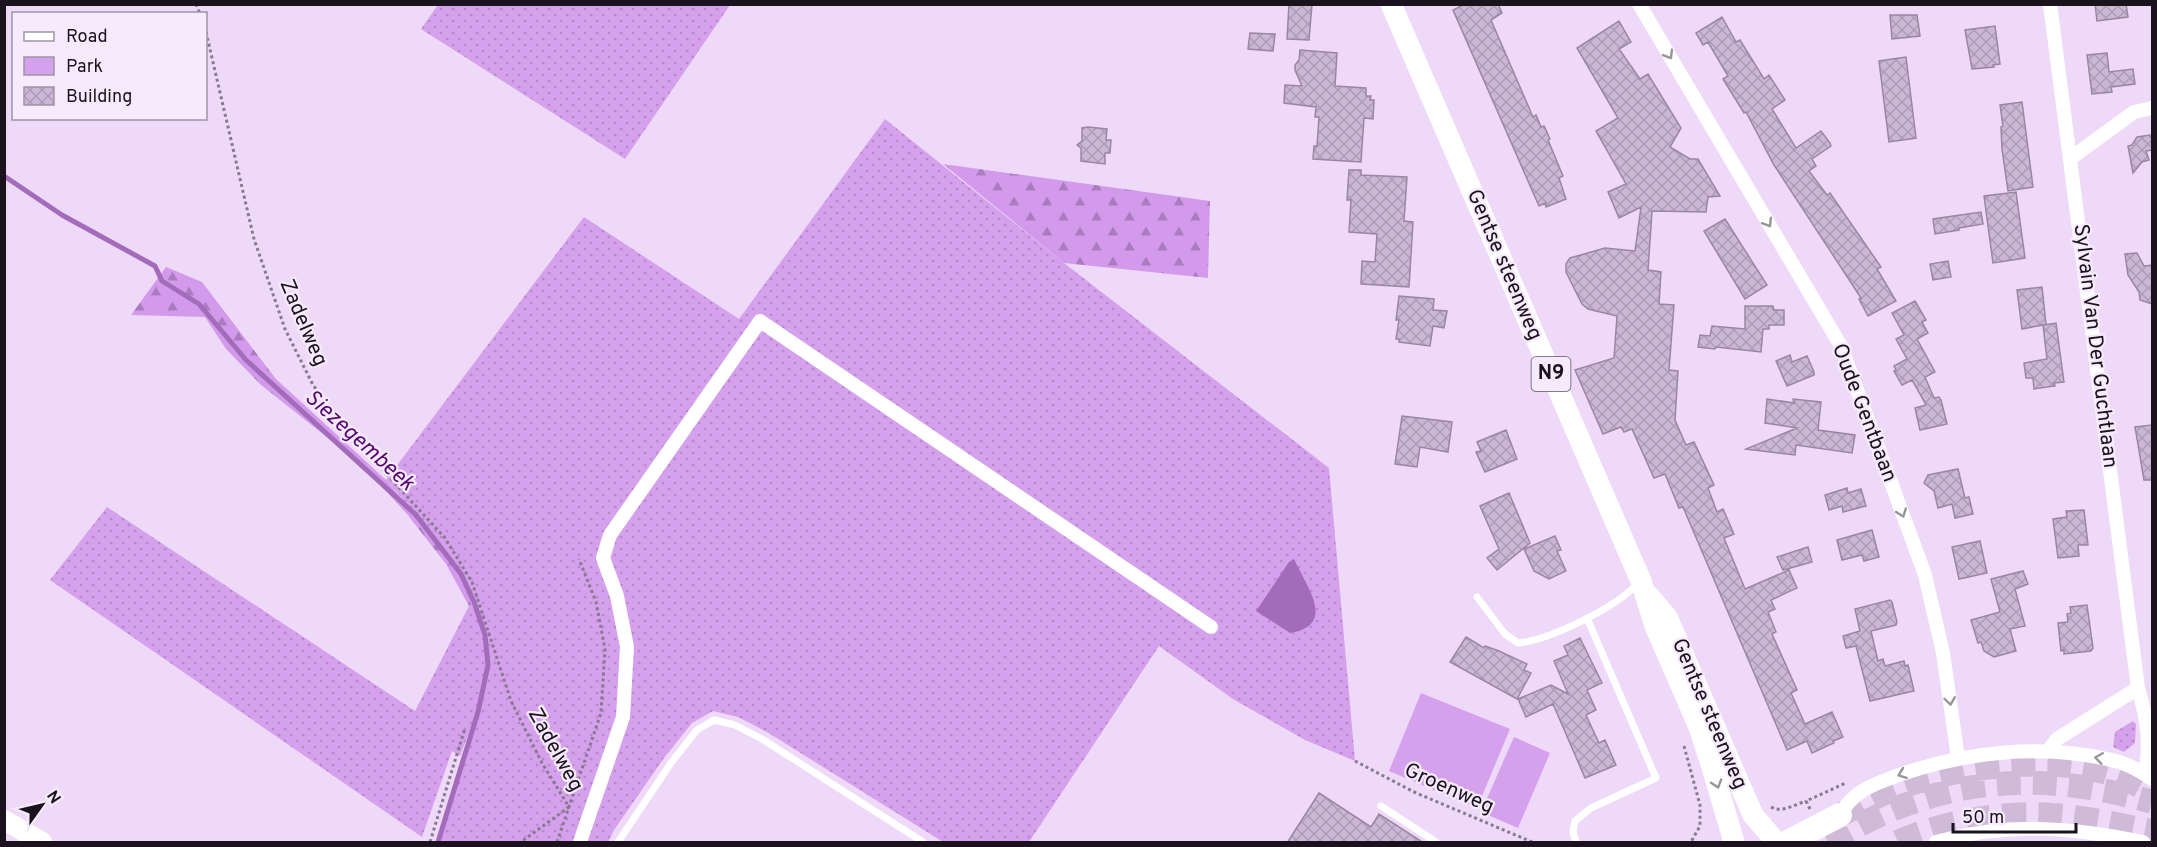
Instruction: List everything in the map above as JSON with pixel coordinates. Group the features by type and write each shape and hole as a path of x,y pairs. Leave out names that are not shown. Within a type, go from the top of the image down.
{"highway":[{"path":"1780,840 1840,815"}],"main road":[{"name":"Gentse steenweg","path":"1391,4 1643,586 1655,626 1702,736 1734,843"},
{"name":"Gentse steenweg","path":"1643,586 1667,617 1753,815 1780,840"},
{"path":"1741,843 1758,837 1780,840"}],"street":[{"name":"Oude Gentbaan","path":"1639,4 1841,346 1924,575 1943,653 1958,758"},
{"name":"Sylvain Van Der Guchtlaan","path":"2050,4 2139,688 2149,736 2149,776"},
{"path":"2071,158 2134,112 2152,108"},
{"path":"580,843 623,717 627,647 617,596 603,558 610,535 760,321 1211,627"},
{"path":"2047,752 2057,739 2139,688"},
{"path":"1840,815 1845,806 1867,786 1958,758 2001,752 2047,752 2106,758 2128,764 2149,776"},
{"path":"4,820 42,843"},
{"path":"1936,843 2025,828 2065,829 2143,843"}],"lane":[{"path":"1477,597 1505,634 1518,644 1531,642 1587,618 1643,586"},
{"path":"1576,843 1573,832 1575,820 1592,808 1656,778 1587,618"},
{"path":"618,843 671,763 698,730 714,720 735,725 762,739 923,843"},
{"path":"1380,806 1436,843"}],"path":[{"name":"Zadelweg","path":"207,36 254,239 285,329 319,393 350,434 445,538 472,582 511,701 542,763 569,807"},
{"path":"557,843 601,712 605,649 596,602 579,559"},
{"path":"430,843 465,728"},
{"name":"Groenweg","path":"1355,761 1414,792 1532,843"},
{"path":"521,843 569,807"}],"green space":[{"path":"438,5 730,5 625,159 421,29"},
{"path":"885,119 1064,263 1329,468 1355,761 1305,740 1233,699 1159,646 1029,842 943,842 767,732 738,717 713,711 692,723 664,758 608,842 438,842 478,709 460,756 452,751 422,837 50,580 107,507 415,711 469,606 474,602 456,568 423,523 386,480 584,217 739,319"},
{"path":"943,164 1210,201 1208,278 1064,263"},
{"path":"166,267 202,282 276,379 386,480 441,545 461,574 474,602 469,606 446,564 407,514 361,464 261,385 226,349 205,317 131,315"},
{"path":"1421,693 1510,729 1477,808 1389,771"},
{"path":"2133,721 2136,724 2135,743 2124,752 2113,747 2115,732"},
{"path":"1514,737 1550,753 1518,828 1481,812"}],"shaded area":[{"path":"1294,559 1311,592 1316,613 1313,622 1304,629 1290,633 1256,611 1289,562"}],"building":[{"path":"1289,4 1312,4 1309,40 1287,39"},
{"path":"1465,4 1498,4 1502,13 1491,20 1533,117 1536,115 1550,139 1548,140 1563,176 1559,178 1566,199 1546,207 1545,203 1539,206 1453,10"},
{"path":"2095,4 2126,4 2128,17 2097,21"},
{"path":"1890,15 1917,15 1920,36 1892,39"},
{"path":"1722,17 1736,42 1740,40 1764,79 1769,75 1785,100 1772,109 1796,148 1821,131 1830,143 1831,146 1812,159 1816,166 1809,171 1827,195 1830,193 1881,267 1877,269 1896,301 1868,316 1859,299 1861,298 1774,165 1746,112 1744,113 1723,79 1728,76 1708,42 1703,45 1696,33"},
{"path":"1619,21 1631,42 1619,49 1640,79 1648,74 1681,128 1670,147 1690,159 1698,159 1720,196 1708,197 1706,212 1652,211 1648,270 1661,272 1659,304 1674,305 1669,370 1678,371 1675,420 1686,445 1694,442 1714,485 1708,488 1717,512 1723,509 1734,534 1724,538 1745,589 1789,570 1797,588 1771,600 1775,609 1768,612 1776,632 1772,634 1797,690 1791,693 1805,724 1832,712 1843,737 1812,753 1807,741 1787,750 1683,507 1679,508 1665,474 1654,478 1632,429 1624,432 1621,427 1603,434 1575,370 1614,358 1617,316 1588,309 1582,304 1566,272 1566,264 1570,258 1605,248 1635,251 1641,207 1619,218 1608,192 1626,184 1596,131 1618,118 1577,48"},
{"path":"1995,26 2000,64 1993,65 1994,67 1972,69 1965,30"},
{"path":"1250,33 1275,34 1273,51 1248,49"},
{"path":"1300,50 1337,53 1335,86 1366,88 1366,96 1371,96 1370,100 1374,100 1373,119 1364,118 1361,162 1313,159 1314,146 1317,146 1319,117 1315,117 1316,107 1284,103 1285,85 1302,86 1295,70"},
{"path":"2107,53 2109,72 2133,69 2135,84 2111,87 2112,92 2092,94 2087,55"},
{"path":"1906,57 1916,138 1889,142 1879,61"},
{"path":"2022,102 2033,187 2008,191 2002,149 2001,127 2003,126 2000,105"},
{"path":"1082,128 1107,129 1106,140 1111,140 1110,153 1105,153 1105,164 1081,161 1081,148 1077,145 1082,141"},
{"path":"2150,135 2152,150 2146,151 2149,160 2142,162 2133,173 2128,146 2132,145 2137,137"},
{"path":"1349,170 1361,170 1361,175 1407,177 1404,221 1413,222 1409,287 1361,284 1362,261 1375,262 1377,234 1349,232 1351,200 1347,200"},
{"path":"2016,192 2025,258 1993,263 1984,196"},
{"path":"1981,212 1983,224 1935,234 1933,219"},
{"path":"1725,219 1767,285 1745,299 1704,231"},
{"path":"2137,253 2144,266 2152,265 2152,304 2140,300 2139,292 2128,275 2125,254"},
{"path":"1948,261 1951,277 1933,280 1930,264"},
{"path":"2042,287 2046,324 2044,325 2056,323 2064,382 2054,383 2055,386 2034,389 2033,378 2026,378 2024,363 2047,359 2043,325 2022,329 2017,290"},
{"path":"1399,296 1434,299 1433,310 1447,311 1444,328 1433,326 1430,346 1399,342 1399,339 1396,339"},
{"path":"1915,301 1926,320 1922,322 1928,333 1917,339 1935,372 1925,377 1934,398 1939,397 1941,400 1947,424 1920,430 1915,408 1926,405 1912,380 1902,385 1894,371 1896,370 1894,366 1907,359 1896,339 1904,335 1892,313"},
{"path":"1745,306 1773,306 1774,310 1784,310 1784,325 1769,325 1769,329 1763,329 1761,352 1698,347 1700,335 1710,336 1712,326 1745,329"},
{"path":"1790,355 1792,362 1807,356 1814,375 1787,386 1776,361"},
{"path":"1767,399 1794,403 1793,399 1821,402 1818,430 1855,435 1852,453 1796,445 1795,455 1746,449 1797,428 1765,423"},
{"path":"1402,416 1452,422 1448,452 1420,447 1417,467 1395,464"},
{"path":"2152,425 2152,480 2144,480 2135,427"},
{"path":"1506,430 1517,459 1485,472 1476,452 1481,451 1477,442"},
{"path":"1958,469 1965,498 1969,497 1973,514 1955,518 1952,504 1938,508 1934,491 1924,483 1928,475"},
{"path":"1847,488 1848,493 1861,489 1866,506 1843,512 1842,506 1829,510 1825,495"},
{"path":"1509,493 1530,543 1497,570 1487,558 1499,549 1480,506"},
{"path":"2084,510 2088,545 2078,545 2079,556 2058,558 2053,519 2067,517 2066,511"},
{"path":"1872,530 1879,557 1864,561 1862,555 1842,560 1837,540"},
{"path":"1555,536 1561,550 1557,551 1566,571 1549,579 1534,571 1524,549"},
{"path":"1980,541 1987,573 1959,579 1952,547"},
{"path":"1808,547 1812,562 1783,570 1777,557"},
{"path":"2023,571 2028,584 2015,589 2025,626 2010,629 2016,651 1994,657 1984,651 1981,642 1978,643 1971,620 2000,612 1991,579"},
{"path":"1890,600 1896,625 1871,631 1878,661 1883,659 1885,666 1904,661 1905,666 1908,665 1914,691 1870,701 1856,646 1846,648 1843,636 1860,631 1855,609"},
{"path":"2087,605 2093,648 2091,651 2064,654 2064,650 2061,651 2058,623 2068,622 2067,614 2071,613 2070,607"},
{"path":"1466,637 1484,648 1485,646 1499,651 1527,664 1524,670 1531,673 1517,699 1450,662"},
{"path":"1580,638 1602,683 1587,690 1596,710 1586,715 1599,743 1605,740 1616,765 1585,778 1553,704 1526,717 1518,699 1551,685 1568,694 1554,661 1568,655 1564,646"},
{"path":"1319,793 1371,827 1379,814 1424,843 1287,843"}],"waterway":[{"name":"Siezegembeek","path":"4,176 62,215 155,266 162,281 199,304 246,360 416,515 461,574 474,602 485,635 488,665 478,712 438,842"}],"tunnel":[{"path":"1840,815 1898,788 1988,767 2056,765 2088,769 2117,776 2143,788"},
{"path":"1828,842 1873,818 1914,802 1948,792 1982,786 2049,783 2117,793 2152,802"},
{"path":"1898,842 1953,824 1994,817 2034,814 2077,818 2152,831"}]}
